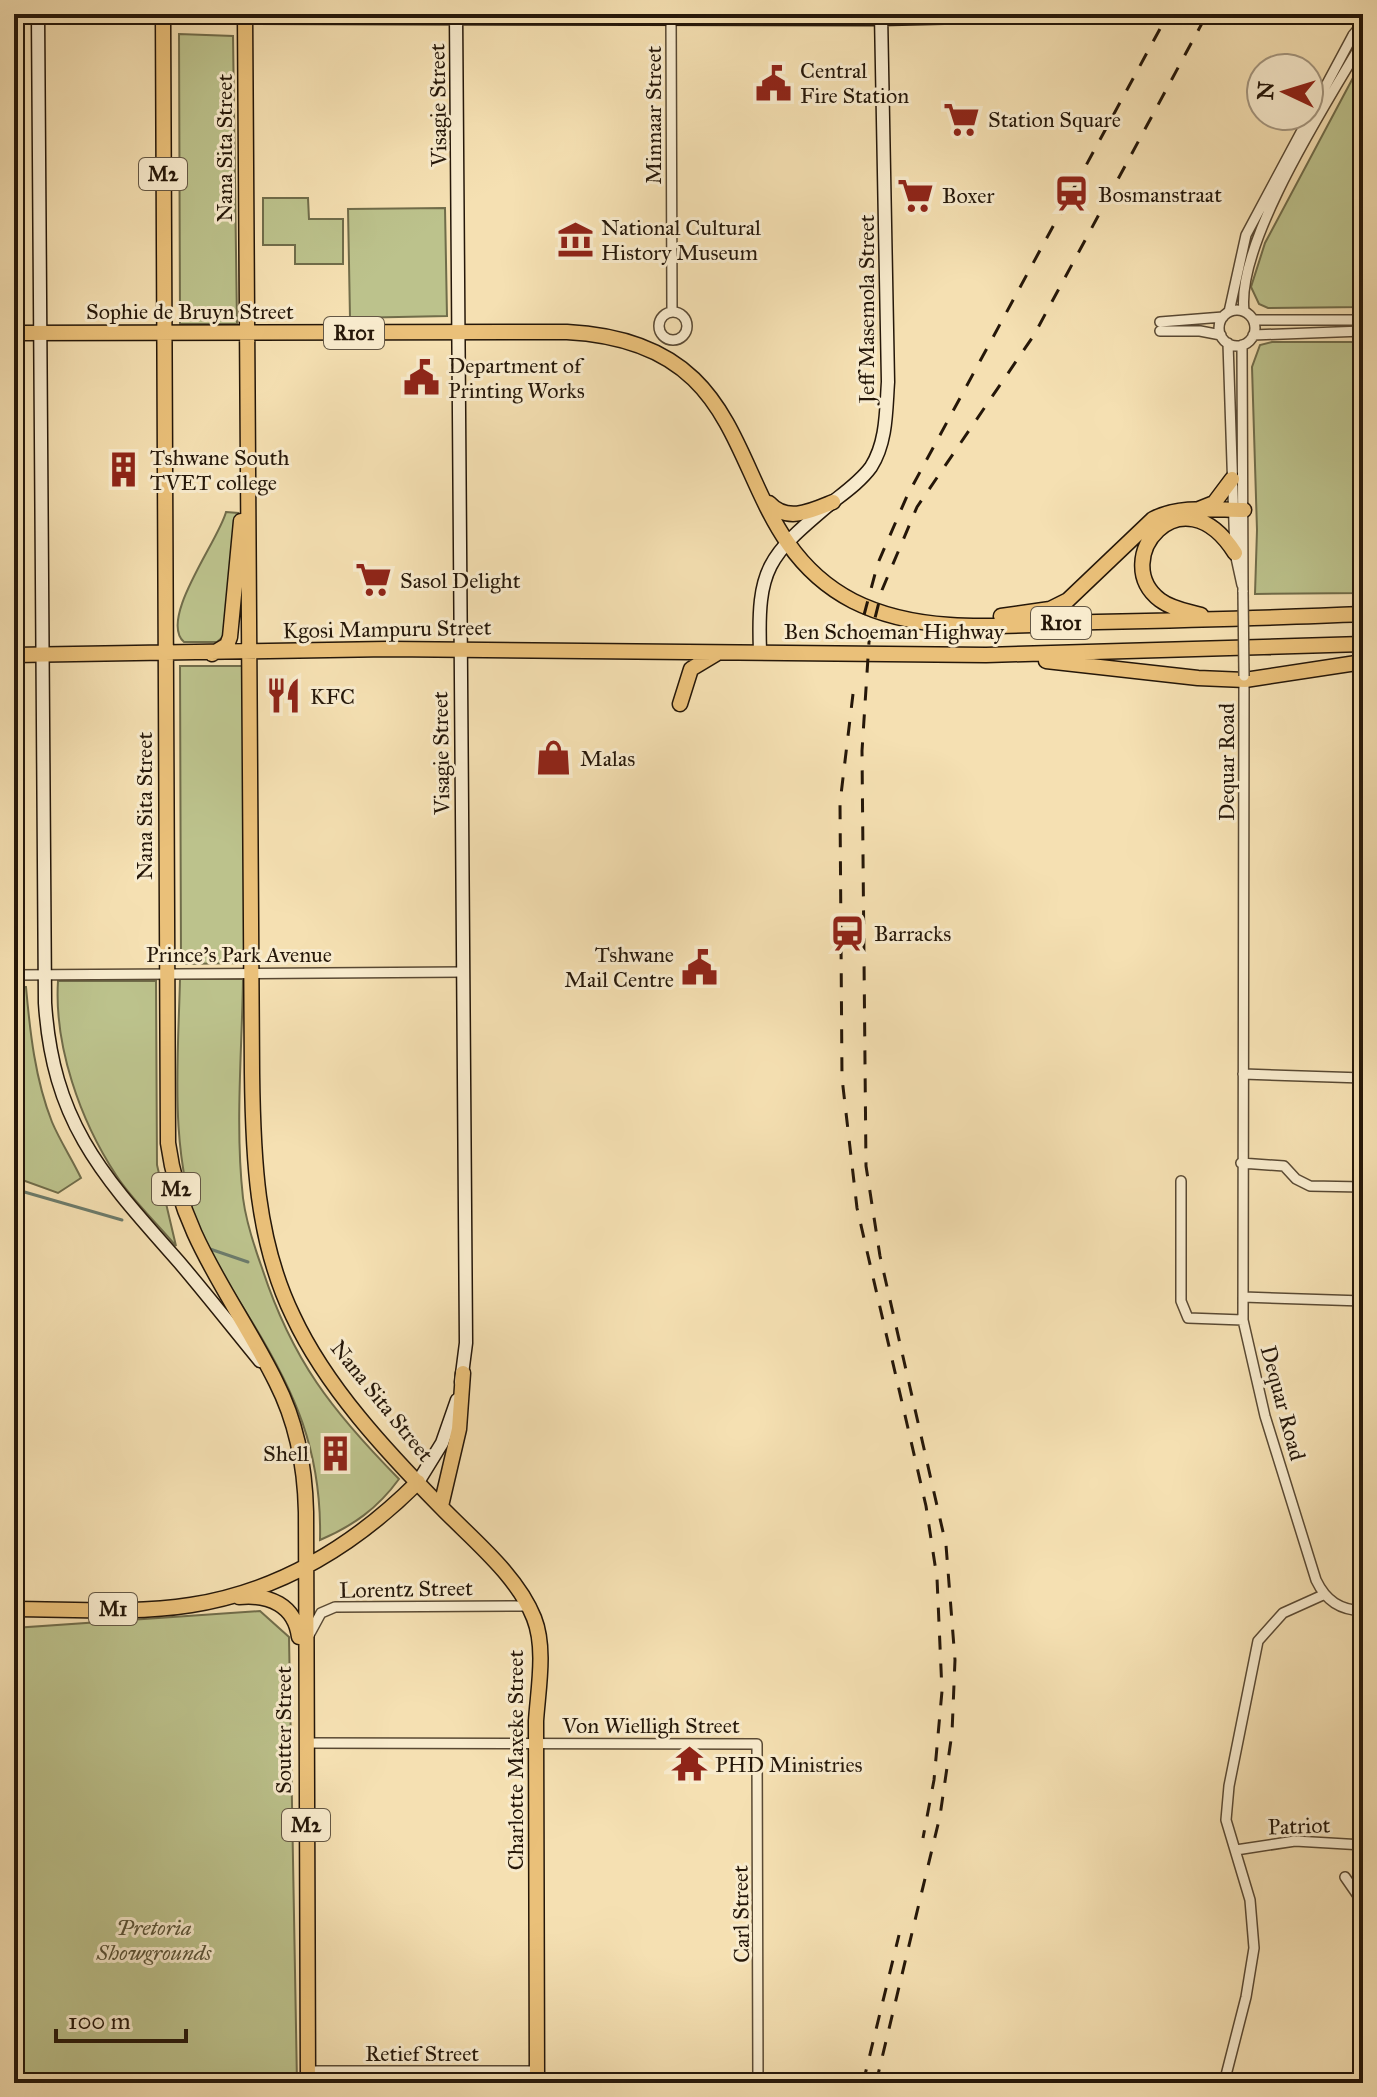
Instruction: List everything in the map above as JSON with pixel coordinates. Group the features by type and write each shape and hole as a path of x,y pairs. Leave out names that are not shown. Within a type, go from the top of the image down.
{"main road":[{"name":"Nana Sita Street","path":"245,14 251,971 256,1174 270,1256 293,1318 340,1389 418,1482"},
{"name":"Nana Sita Street","path":"163,15 168,1143 177,1194 185,1218 223,1292 276,1382 302,1455 304,1568"},
{"name":"Sophie de Bruyn Street","path":"14,333 587,333 629,343 668,360 694,378 718,404 785,542"},
{"path":"210,655 223,649 230,637 248,469"},
{"path":"1200,516 1232,479"},
{"path":"761,493 777,511 789,514 806,512 833,502"},
{"path":"917,622 1050,609 1082,590 1153,519 1181,510 1200,516 1225,536 1235,553"},
{"path":"1237,619 1177,609 1151,591 1144,576 1144,553 1154,534 1178,519 1239,515"},
{"name":"Ben Schoeman Highway","path":"785,542 832,589 896,618 917,622 1237,619 1363,614"},
{"name":"Ben Schoeman Highway","path":"760,651 1002,654 1363,644"},
{"name":"Kgosi Mampuru Street","path":"14,655 210,655 460,649 760,651"},
{"path":"680,704 691,669 720,652"},
{"path":"1002,654 1185,677 1244,678 1363,662"},
{"path":"441,1506 459,1429 463,1373"},
{"name":"Charlotte Maxeke Street","path":"418,1482 480,1546 527,1606 537,1631 537,2077"},
{"name":"M1","path":"14,1609 158,1608 211,1601 304,1568 364,1533 418,1482"},
{"name":"Soutter Street","path":"304,1568 308,2077"},
{"path":"211,1601 254,1596 283,1606 298,1626 305,1676"}],"street":[{"path":"14,17 245,14 1089,15"},
{"path":"38,15 47,1028 55,1072 68,1110 91,1156 109,1183 227,1318 276,1382"},
{"name":"Visagie Street","path":"418,1482 449,1428 463,1373 466,1343 460,649 461,332 456,15"},
{"name":"Minnaar Street","path":"671,16 672,311"},
{"name":"Jeff Masemola Street","path":"760,651 763,581 785,542 872,465 885,424 888,382 881,16"},
{"path":"1243,590 1235,553 1239,515 1232,479 1224,339 1226,314 1246,235 1353,35 1363,23"},
{"path":"1363,41 1259,232 1244,277 1244,311 1253,320 1363,320"},
{"path":"1242,345 1200,331 1160,326 1244,311"},
{"path":"1253,320 1253,335"},
{"path":"1243,590 1239,515 1242,345 1253,335 1363,331"},
{"name":"Dequar Road","path":"1243,590 1243,1320 1265,1416 1323,1595"},
{"name":"Prince's Park Avenue","path":"14,975 251,971 464,972"},
{"path":"1243,1074 1363,1078"},
{"path":"1241,1163 1277,1163 1310,1186 1363,1187"},
{"path":"1181,1181 1181,1301 1184,1314 1188,1318 1243,1320"},
{"path":"1243,1297 1363,1301"},
{"path":"1224,2083 1246,1997 1254,1948 1251,1907 1228,1829 1226,1801 1258,1641 1283,1613 1323,1595 1341,1607 1363,1611"},
{"name":"Lorentz Street","path":"305,1643 321,1613 335,1607 527,1606"},
{"name":"Von Wielligh Street","path":"306,1743 757,1744"},
{"name":"Carl Street","path":"757,1744 758,2083"},
{"name":"Patriot","path":"1236,1850 1295,1841 1363,1845"},
{"path":"1345,1877 1363,1903"},
{"name":"Retief Street","path":"308,2077 537,2077"}],"green space":[{"path":"179,34 233,36 237,324 180,324"},
{"path":"1363,59 1363,307 1268,308 1259,304 1251,287 1265,243"},
{"path":"263,198 308,198 309,219 343,219 343,264 295,264 295,245 263,245"},
{"path":"445,208 447,316 350,318 348,209"},
{"path":"1272,342 1363,342 1363,593 1255,594 1257,530 1252,367 1260,345"},
{"path":"226,512 238,513 224,636 217,642 184,642 178,631 184,598"},
{"path":"180,666 244,666 244,963 181,964"},
{"path":"180,979 243,979 239,1144 243,1198 253,1242 274,1301 301,1357 334,1407 399,1479 364,1515 320,1540 311,1450 292,1397 265,1344 205,1244 190,1203 178,1108"},
{"path":"58,981 156,981 157,1165 176,1246 122,1184 91,1131 65,1056 60,1031"},
{"path":"14,987 26,987 41,1089 52,1122 81,1178 58,1193 14,1177"},
{"name":"Pretoria Showgrounds","path":"260,1611 289,1637 297,2083 14,2083 14,1628"}],"waterway":[{"path":"14,1189 122,1220"},
{"path":"210,1249 248,1262"}],"railway":[{"path":"864,615 878,563 907,496 1168,14"},
{"path":"876,2083 940,1816 952,1733 955,1660 946,1545 880,1256 866,1166 862,751 869,642 882,590 917,507 1034,335 1207,14"},
{"path":"853,694 840,803 842,1078 857,1208 926,1506 937,1578 942,1691 934,1780 923,1838"},
{"path":"863,2083 899,1935"}],"place":[{"name":"Central Fire Station","path":"774,83"},
{"name":"Station Square","path":"962,119"},
{"name":"Bosmanstraat","path":"1072,194"},
{"name":"Boxer","path":"916,195"},
{"name":"National Cultural History Museum","path":"575,240"},
{"name":"Department of Printing Works","path":"422,378"},
{"name":"Tshwane South TVET college","path":"124,470"},
{"name":"Sasol Delight","path":"374,580"},
{"name":"KFC","path":"284,696"},
{"name":"Malas","path":"554,758"},
{"name":"Barracks","path":"848,933"},
{"name":"Tshwane Mail Centre","path":"700,967"},
{"name":"Shell","path":"335,1453"},
{"name":"PHD Ministries","path":"689,1764"}]}
